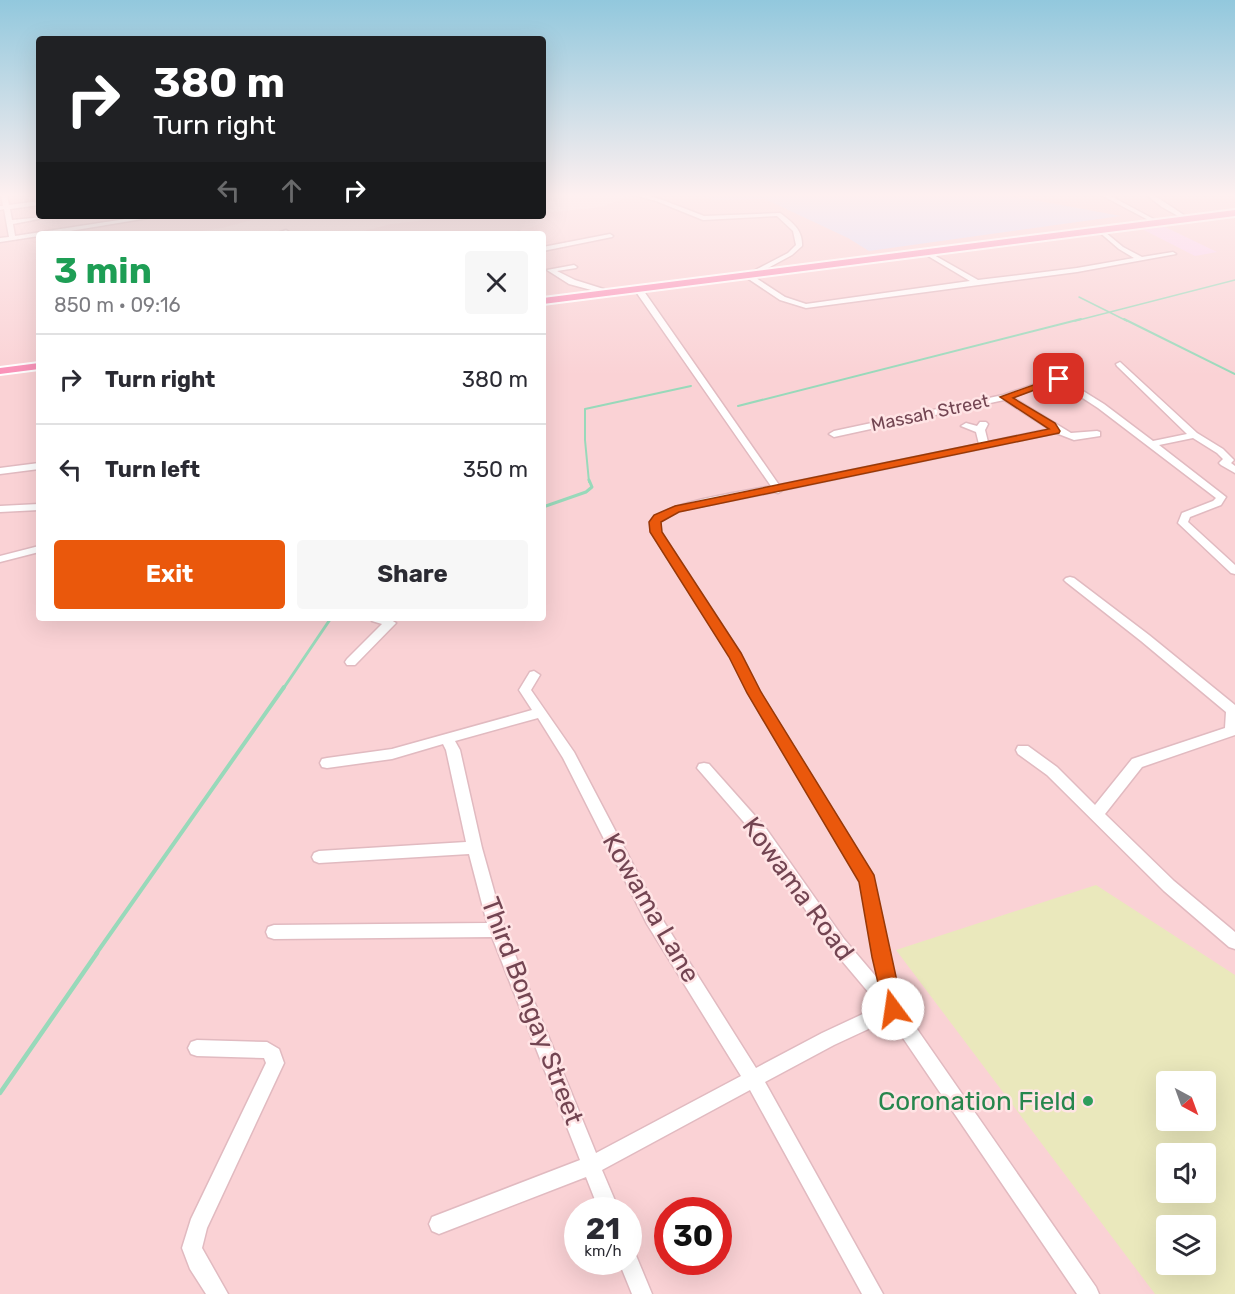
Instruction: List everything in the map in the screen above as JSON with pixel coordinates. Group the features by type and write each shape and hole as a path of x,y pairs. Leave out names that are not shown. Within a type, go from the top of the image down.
{"highway":[{"path":"546,301 907,254"},
{"path":"0,371 36,366"}],"street":[{"path":"789,254 748,276 776,296 794,304 806,306 1077,270 1170,254"},
{"path":"929,254 977,282"},
{"path":"1132,254 1149,265"},
{"path":"547,270 574,267"},
{"path":"547,270 572,282 607,292"},
{"path":"638,289 778,490"},
{"path":"1120,364 1194,435 1220,451 1229,460 1224,463 1235,470"},
{"name":"Massah Street","path":"834,434 1005,397 1059,379 1101,406 1151,444"},
{"path":"1005,397 1052,425 1055,431"},
{"path":"966,426 982,427 984,446"},
{"path":"439,1224 592,1165 828,1039 893,1009 867,880 754,693 736,656 656,532 655,522 658,517 675,509 778,490 1055,431 1074,437 1097,434"},
{"path":"1151,444 1194,435"},
{"path":"1151,444 1221,496 1217,503 1186,514 1183,523 1235,570"},
{"path":"0,471 36,466"},
{"path":"0,509 36,507"},
{"path":"0,559 36,550"},
{"path":"1070,580 1232,710 1232,731 1137,763 1096,814"},
{"path":"351,662 390,623 384,621"},
{"name":"Kowama Lane","path":"534,675 525,690 569,756 653,919 753,1078 873,1294"},
{"path":"327,763 392,754 541,712"},
{"name":"Third Bongay Street","path":"447,739 453,750 475,848 497,930 604,1197"},
{"path":"1023,750 1052,771 1169,886 1235,942"},
{"name":"Kowama Road","path":"704,768 760,831 838,944 893,1009 1089,1294"},
{"path":"319,857 475,848"},
{"path":"274,932 497,930"},
{"path":"197,1048 267,1050 273,1055 275,1063 198,1226 192,1248 197,1262 218,1294"},
{"path":"634,1275 642,1294"}],"shaded area":[{"path":"0,254 36,254 36,621 546,621 546,254 1235,254 1235,1294 0,1294"},
{"name":"Coronation Field","path":"1096,885 1235,975 1235,1294 1155,1294 896,950"}],"waterway":[{"path":"1109,312 1235,280"},
{"path":"1079,297 1109,312"},
{"path":"1075,321 1109,312"},
{"path":"1109,312 1127,321"},
{"path":"738,406 1081,319"},
{"path":"1124,319 1235,374"},
{"path":"589,482 585,409 691,386"},
{"path":"546,506 586,492 592,487 589,480"},
{"path":"283,689 329,621"},
{"path":"96,954 284,687"},
{"path":"0,1093 97,953"}],"place":[{"name":"Coronation Field","path":"1088,1101"}],"route":[{"path":"893,1009 867,880 754,693 736,656 656,532 655,522 658,517 675,509 778,490 1055,431 1052,425 1017,402 1005,397 1059,379"}]}
